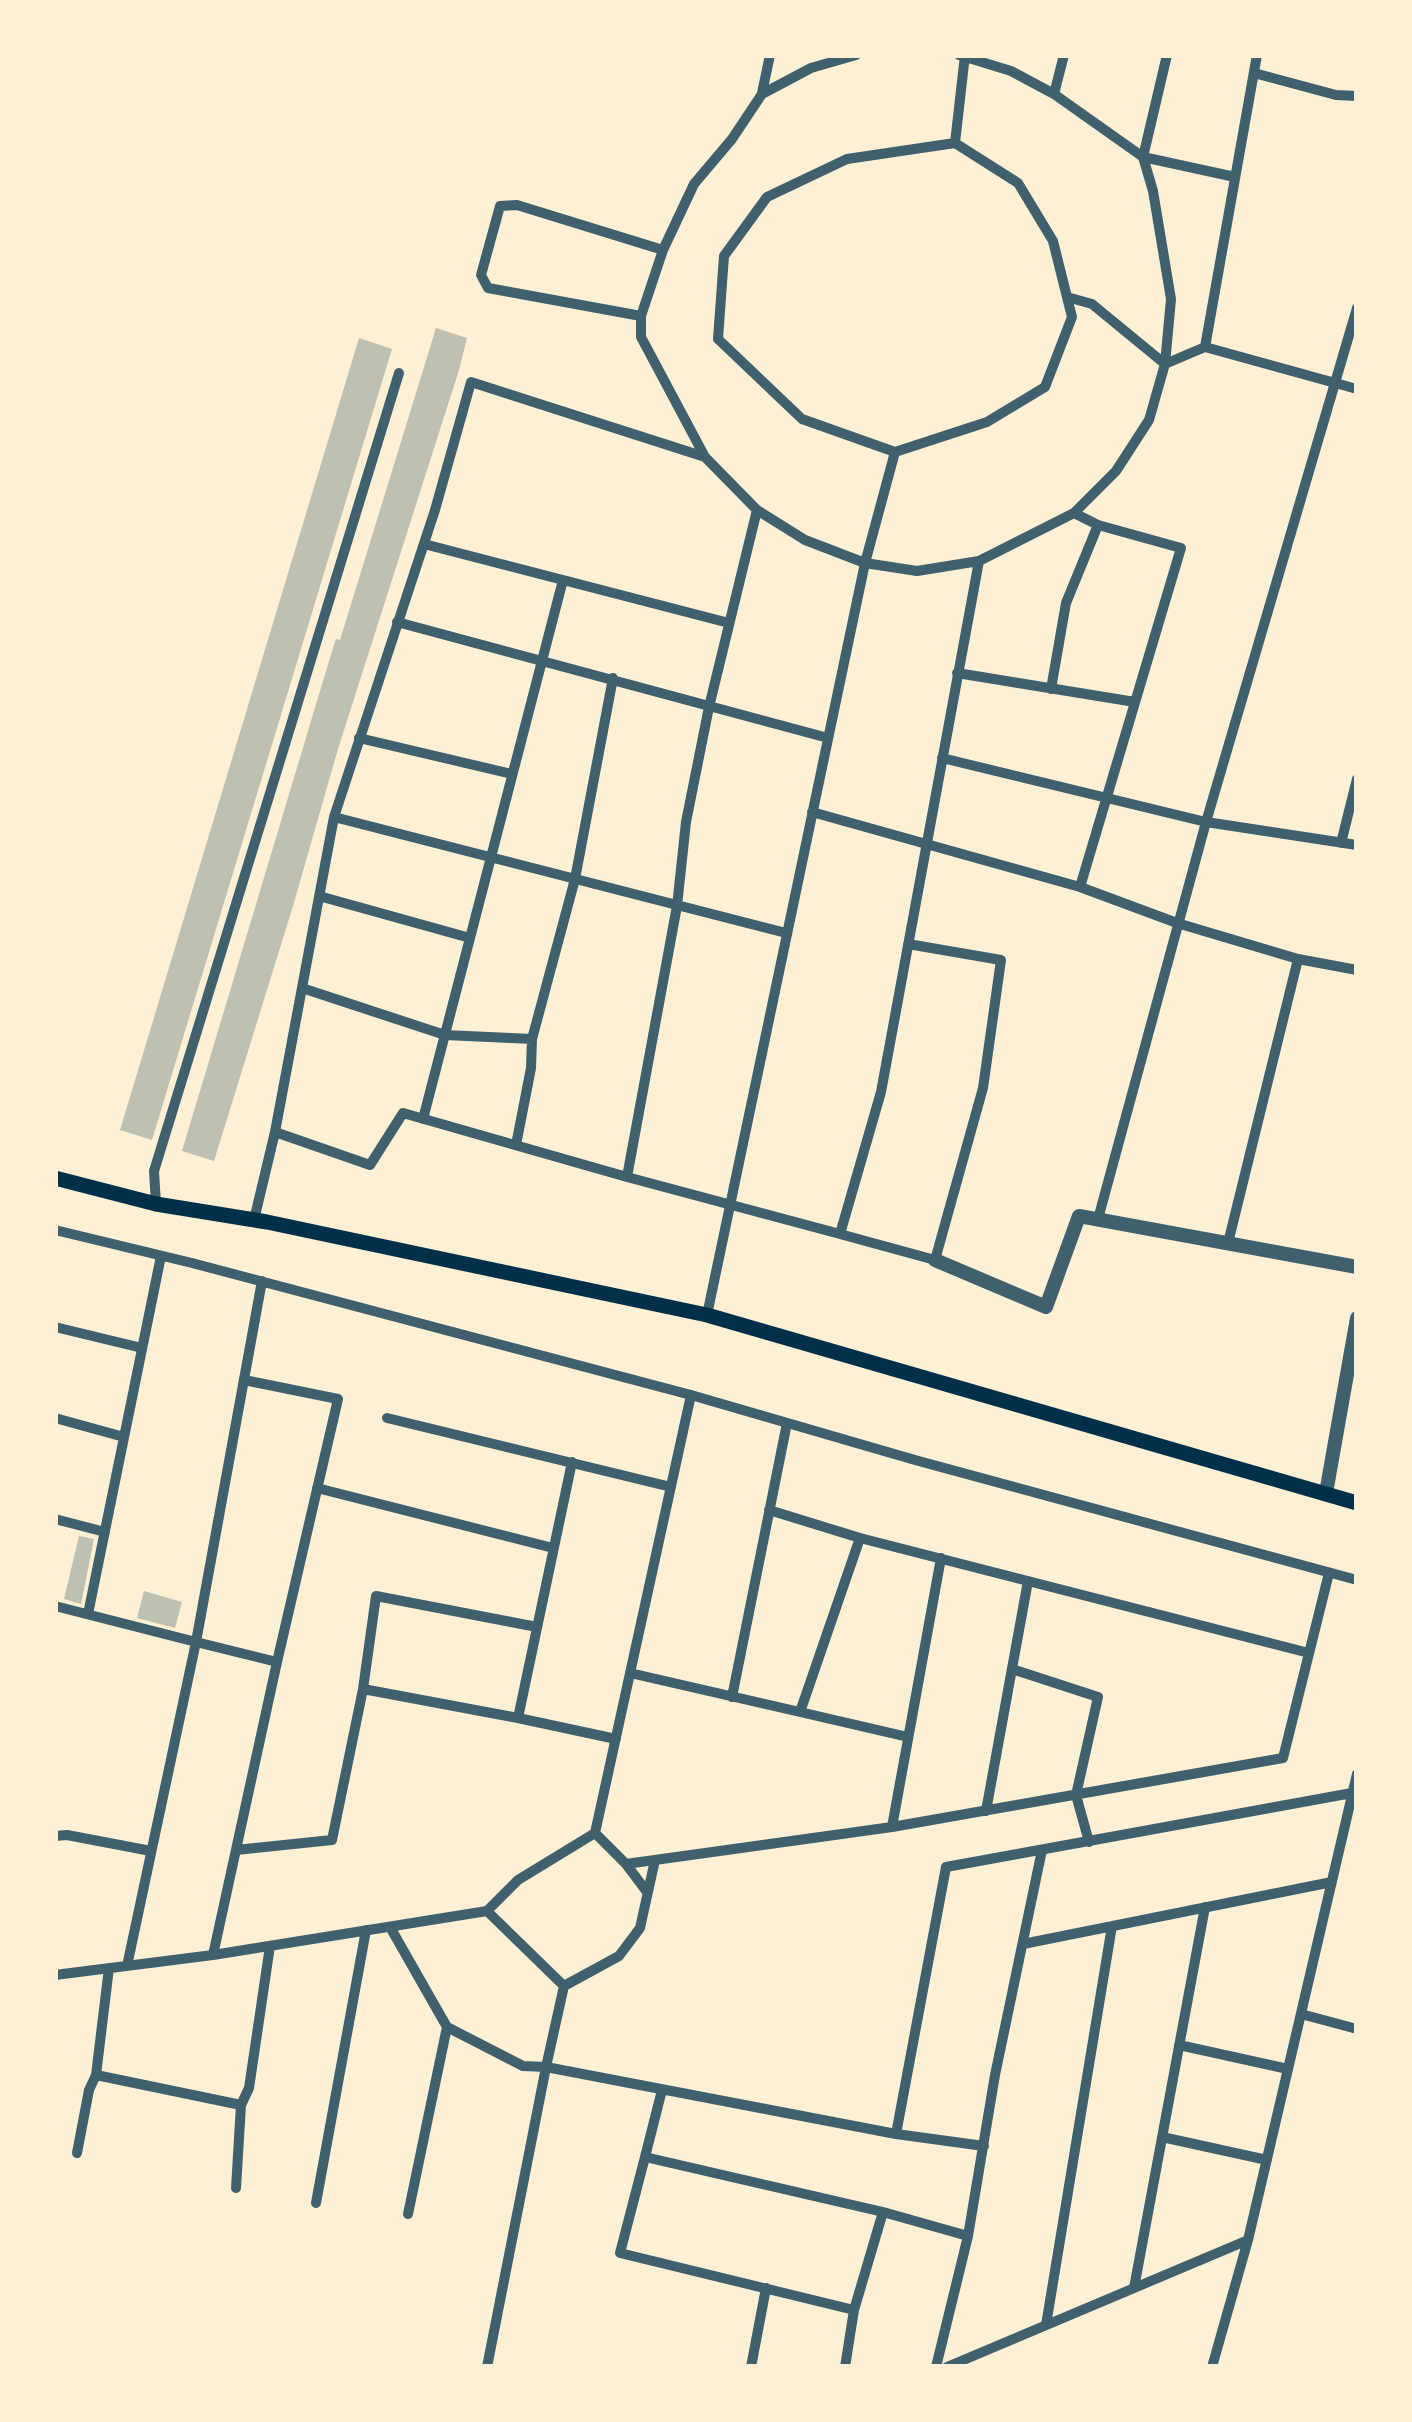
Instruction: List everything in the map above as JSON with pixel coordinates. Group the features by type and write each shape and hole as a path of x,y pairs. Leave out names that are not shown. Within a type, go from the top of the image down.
{"main road":[{"path":"55,1178 156,1204 254,1220 706,1315 1357,1503"}],"street":[{"path":"770,55 762,94 732,139 694,184 662,250 641,316 641,337 705,457 757,510 805,540 865,563 917,570 979,561 1074,512 1116,471 1149,420 1165,364 1171,299 1153,191 1143,157 1167,55"},
{"path":"762,94 810,68 854,55"},
{"path":"956,143 963,55 1011,70 1054,94 1143,157 1235,177"},
{"path":"1054,94 1064,55"},
{"path":"1206,347 1257,55"},
{"path":"1254,73 1336,95 1357,96"},
{"path":"956,143 1018,183 1053,241 1072,318 1045,387 987,422 895,452 802,419 718,338 724,256 766,197 846,159 956,143"},
{"path":"641,316 488,288 481,276 500,206 517,205 662,250"},
{"path":"1067,297 1092,304 1165,364"},
{"path":"1098,1219 1177,923 1357,308"},
{"path":"1165,364 1206,347 1357,389"},
{"path":"156,1204 154,1171 400,373"},
{"path":"254,1220 276,1132 334,817 424,544 471,382 705,457"},
{"path":"706,1315 865,563 895,452"},
{"path":"627,1177 676,906 686,822 757,510"},
{"path":"1074,512 1098,526 1181,548 1080,887"},
{"path":"1051,689 1066,602 1098,526"},
{"path":"424,544 729,623"},
{"path":"840,1234 881,1092 979,561"},
{"path":"423,1119 563,580"},
{"path":"397,622 828,738"},
{"path":"957,673 1135,702"},
{"path":"516,1145 531,1068 532,1039 575,879 613,678"},
{"path":"359,738 512,774"},
{"path":"942,758 1206,822 1357,845"},
{"path":"1341,842 1357,779"},
{"path":"812,812 1080,887 1177,923 1298,959 1357,970"},
{"path":"334,817 786,933"},
{"path":"319,896 470,938"},
{"path":"908,944 1001,960 983,1088 936,1260"},
{"path":"1228,1243 1298,959"},
{"path":"302,988 445,1034 532,1039"},
{"path":"276,1132 370,1164 403,1114 936,1260 1046,1307 1079,1216 1357,1267"},
{"path":"55,1230 692,1394 1357,1580"},
{"path":"88,1614 162,1256"},
{"path":"126,1966 196,1642 262,1281"},
{"path":"1326,1494 1357,1318"},
{"path":"55,1327 142,1348"},
{"path":"213,1956 338,1399 244,1380"},
{"path":"55,1975 213,1956 487,1911 518,1880 595,1833 692,1394"},
{"path":"55,1418 124,1438"},
{"path":"387,1418 671,1486"},
{"path":"732,1697 787,1422"},
{"path":"518,1718 572,1462"},
{"path":"318,1488 553,1548"},
{"path":"769,1510 860,1538 1309,1653"},
{"path":"55,1519 105,1532"},
{"path":"800,1712 860,1538"},
{"path":"892,1827 942,1558"},
{"path":"626,1864 892,1827 1283,1758 1329,1573"},
{"path":"986,1810 1028,1581"},
{"path":"236,1850 332,1840 363,1688 376,1596 537,1628"},
{"path":"55,1606 277,1662"},
{"path":"1012,1668 1098,1697 1076,1795 1089,1842"},
{"path":"630,1673 908,1737"},
{"path":"363,1688 616,1738"},
{"path":"1212,2367 1248,2240 1357,1774"},
{"path":"896,2134 946,1867 1352,1793"},
{"path":"595,1833 648,1892"},
{"path":"55,1836 151,1851"},
{"path":"936,2367 968,2236 1042,1850"},
{"path":"487,2367 564,1986 618,1956 640,1928 654,1860"},
{"path":"1022,1944 1332,1882"},
{"path":"1134,2288 1206,1907"},
{"path":"487,1911 564,1986"},
{"path":"1046,2325 1112,1926"},
{"path":"390,1927 447,2027 523,2066 546,2067 896,2134 984,2146"},
{"path":"316,2202 366,1930"},
{"path":"236,2188 241,2105 249,2088 270,1946"},
{"path":"77,2153 89,2090 96,2075 109,1968"},
{"path":"1301,2014 1357,2029"},
{"path":"408,2214 447,2027"},
{"path":"1179,2045 1288,2069"},
{"path":"96,2075 241,2105"},
{"path":"662,2090 620,2253 854,2310"},
{"path":"1162,2137 1267,2160"},
{"path":"645,2158 883,2212 968,2236"},
{"path":"845,2367 854,2310 883,2212"},
{"path":"947,2367 1248,2240"},
{"path":"751,2367 766,2288"}],"building":[{"path":"436,328 467,338 459,370 338,749 214,1161 182,1151 329,661 336,639 340,640"},
{"path":"359,338 392,349 152,1140 120,1130"},
{"path":"79,1536 94,1539 81,1604 64,1599"},
{"path":"144,1591 182,1602 175,1628 137,1618"}]}
